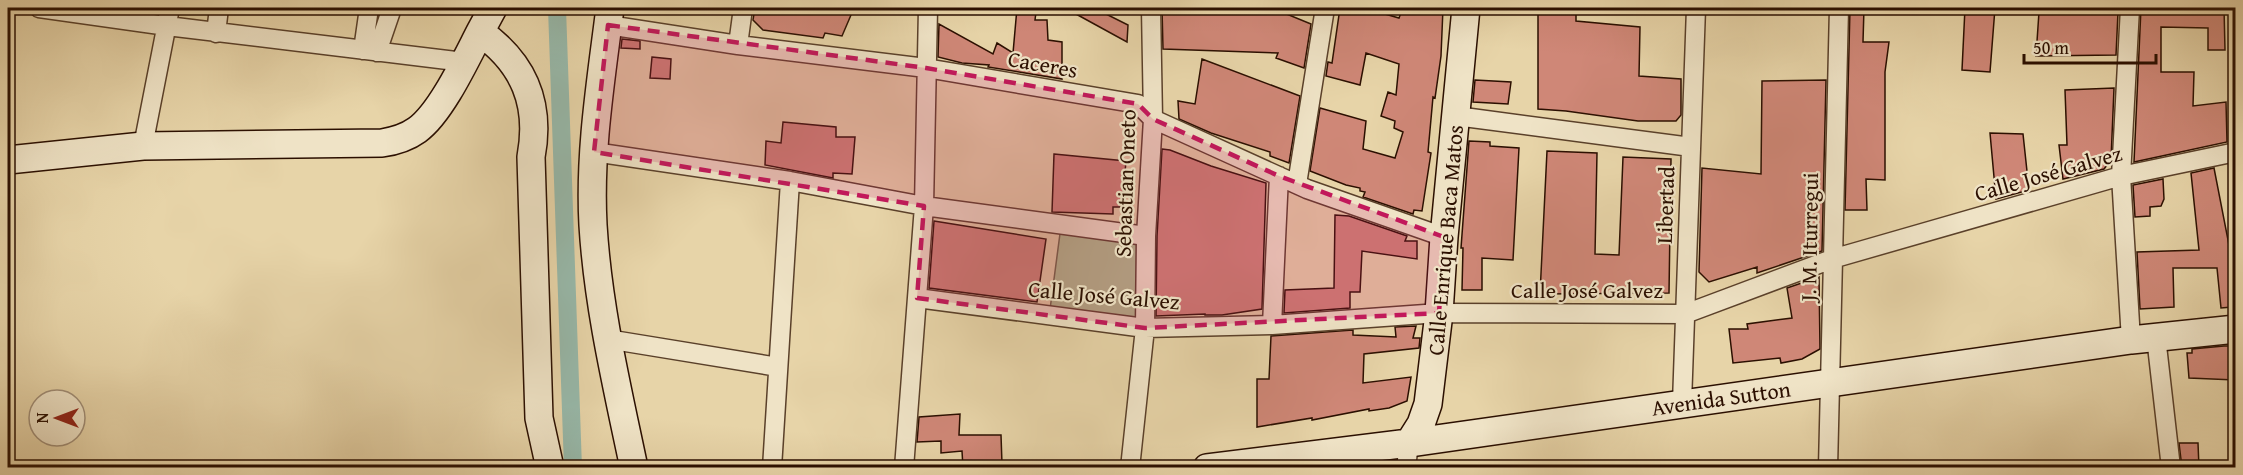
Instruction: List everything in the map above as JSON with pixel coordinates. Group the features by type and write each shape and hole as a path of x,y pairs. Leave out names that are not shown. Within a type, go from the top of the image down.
{"street":[{"path":"39,8 216,33 464,62"},
{"path":"143,146 170,8"},
{"path":"216,33 219,8"},
{"path":"369,8 370,51"},
{"path":"370,51 392,8"},
{"path":"8,160 143,146 395,141 407,136 427,122 464,62 493,8"},
{"path":"738,45 743,8"},
{"path":"904,468 924,206 928,8"},
{"name":"Sebastian Oneto","path":"1130,468 1145,328 1146,236 1153,119 1151,8"},
{"path":"1297,184 1325,8"},
{"name":"Calle Enrique Baca Matos","path":"1407,455 1428,404 1439,313 1466,8"},
{"name":"Libertad","path":"1682,404 1696,8"},
{"name":"J. M. Iturregui","path":"1828,468 1839,8"},
{"path":"2130,8 2121,176 2144,338 2171,468"},
{"path":"609,16 594,152 593,224 607,339 634,468"},
{"name":"Caceres","path":"609,16 738,45 926,68 1138,104 1153,119 1297,184 1444,237"},
{"path":"480,32 506,52 529,94 533,110 534,141 531,157 538,418 550,468"},
{"path":"1456,116 1691,147"},
{"path":"594,152 790,181 924,206 1146,236"},
{"name":"Calle José Galvez","path":"916,298 1145,328 1272,325 1439,313 1685,315 1832,260 2121,176 2235,152"},
{"path":"1272,325 1279,176"},
{"path":"772,468 790,181"},
{"name":"Avenida Sutton","path":"1207,468 1407,455 1682,404 2144,338 2235,329"},
{"path":"607,339 778,367"}],"highlighted area":[{"path":"608,25 926,68 1138,104 1153,119 1279,176 1444,237 1439,313 1145,328 917,298 924,206 594,152"}],"green space":[{"path":"1061,226 1146,236 1145,328 1049,317"}],"building":[{"path":"755,8 854,8 842,36 825,33 823,38 763,30 753,20"},
{"path":"1017,8 1036,12 1035,20 1047,20 1048,40 1062,42 1062,79 938,57 939,24 993,54 997,43 1013,53"},
{"path":"1065,8 1098,8 1128,25 1127,42"},
{"path":"1162,8 1272,8 1311,24 1304,68 1276,58 1278,53 1163,49"},
{"path":"1340,8 1364,8 1399,18 1402,10 1409,11 1409,8 1443,8 1441,56 1435,98 1433,97 1428,152 1431,153 1422,211 1414,210 1413,214 1363,197 1365,192 1360,191 1360,188 1310,171 1320,108 1366,121 1363,149 1395,158 1403,132 1394,128 1395,121 1381,116 1388,92 1396,95 1399,64 1366,53 1360,85 1326,76 1328,62 1332,63"},
{"path":"1538,8 1576,8 1576,21 1640,27 1639,76 1681,79 1681,115 1676,121 1638,121 1538,109"},
{"path":"1850,8 1864,8 1863,42 1889,42 1885,72 1885,180 1866,179 1867,210 1845,210"},
{"path":"1965,8 1995,8 1990,72 1962,70"},
{"path":"2141,8 2224,8 2225,50 2208,50 2208,28 2161,27 2161,72 2194,72 2193,106 2226,102 2227,142 2134,162"},
{"path":"2039,12 2118,12 2116,55 2036,56"},
{"path":"622,39 640,41 640,49 621,48"},
{"path":"652,57 671,59 670,79 650,78"},
{"path":"1202,59 1300,96 1289,163 1270,156 1270,152 1211,133 1179,119 1178,101 1195,104"},
{"path":"1475,80 1511,82 1508,104 1473,102"},
{"path":"1826,80 1822,251 1757,273 1757,267 1709,282 1699,272 1702,168 1761,174 1762,81"},
{"path":"2114,88 2111,160 2104,169 2063,179 2059,145 2067,145 2065,90"},
{"path":"783,122 836,127 836,137 855,137 852,174 833,173 833,178 765,165 766,141 781,143"},
{"path":"1990,133 2023,134 2029,190 1996,199"},
{"path":"1469,141 1490,142 1490,146 1519,148 1513,260 1482,258 1482,290 1462,290 1463,248 1461,248"},
{"path":"1162,149 1266,183 1262,309 1222,315 1156,316 1157,236"},
{"path":"1547,151 1597,153 1595,254 1619,255 1623,157 1671,159 1669,293 1540,294"},
{"path":"1054,154 1126,161 1122,207 1113,207 1113,214 1052,212"},
{"path":"2214,168 2229,245 2232,307 2221,308 2217,268 2173,268 2174,307 2140,309 2137,252 2199,250 2191,173"},
{"path":"2163,179 2164,199 2161,206 2150,207 2150,216 2135,217 2133,185"},
{"path":"1335,215 1349,216 1407,236 1405,241 1417,241 1417,259 1362,251 1360,292 1350,292 1350,308 1284,313 1285,290 1334,288"},
{"path":"934,221 1046,239 1037,302 929,288"},
{"path":"1819,277 1820,349 1802,359 1781,363 1780,358 1733,363 1729,329 1748,329 1747,324 1792,318 1787,288"},
{"path":"1416,326 1413,338 1420,338 1419,348 1364,354 1363,383 1411,377 1407,401 1389,408 1369,411 1369,409 1312,420 1312,418 1257,427 1257,379 1269,379 1271,336 1353,330 1353,335 1396,337 1395,327"},
{"path":"2235,346 2235,380 2189,378 2187,353 2192,353 2192,349"},
{"path":"960,414 959,435 1001,435 1002,464 963,468 962,451 941,453 941,441 917,442 919,417"},
{"path":"2179,443 2198,443 2199,468 2182,468"}],"waterway":[{"path":"557,8 573,468"}]}
